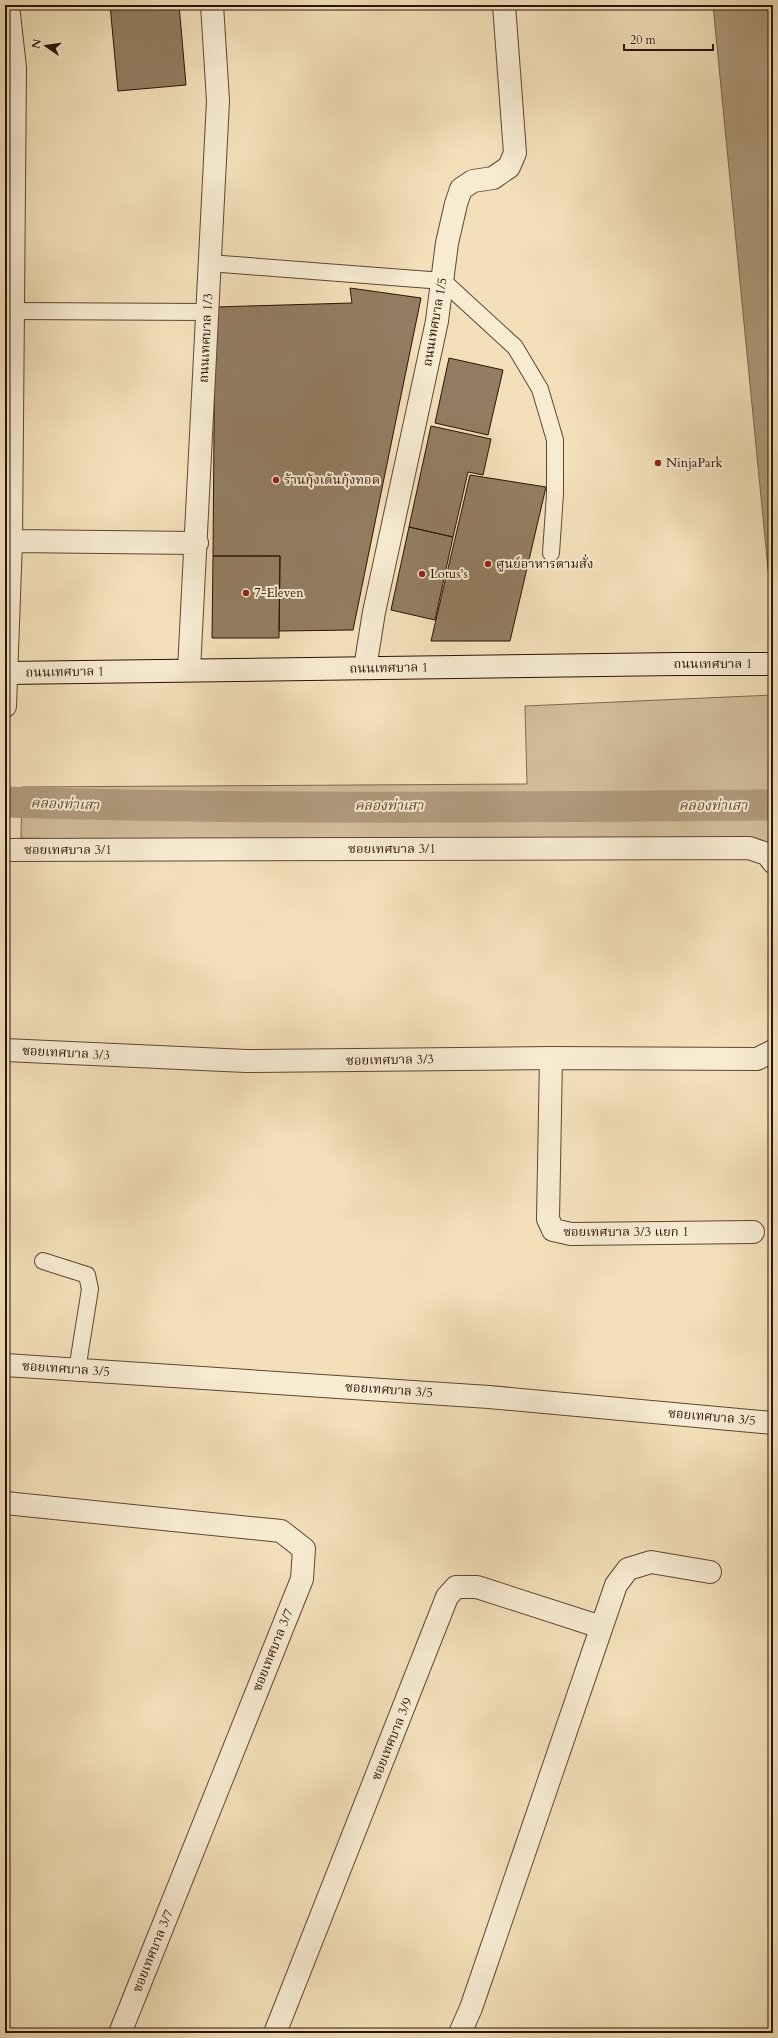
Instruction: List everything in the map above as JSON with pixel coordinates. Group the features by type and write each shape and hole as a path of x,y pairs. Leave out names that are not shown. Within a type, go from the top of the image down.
{"street":[{"path":"5,706 11,540 13,311 10,115 15,68 8,5"},
{"name":"ถนนเทศบาล 1/3","path":"189,670 197,543 209,263 218,101 212,5"},
{"name":"ถนนเทศบาล 1/5","path":"365,668 374,612 435,329 443,281 447,243 461,189 473,181 493,178 509,167 515,153 504,5"},
{"path":"11,540 197,543"},
{"name":"ถนนเทศบาล 1","path":"6,673 773,664"},
{"name":"ซอยเทศบาล 3/1","path":"5,850 749,848 767,854 773,862"},
{"name":"ซอยเทศบาล 3/3","path":"5,1050 246,1061 551,1058 757,1059 773,1052"},
{"name":"ซอยเทศบาล 3/3 แยก 1","path":"551,1058 548,1219 553,1230 571,1234 753,1232"},
{"name":"ซอยเทศบาล 3/5","path":"5,1365 489,1396 773,1423"},
{"name":"ซอยเทศบาล 3/7","path":"5,1503 281,1531 304,1550 302,1579 120,2033"},
{"path":"460,2033 471,2008 616,1585 628,1569 651,1562 710,1572"},
{"name":"ซอยเทศบาล 3/9","path":"275,2033 447,1597 456,1587 477,1587 601,1626"}],"lane":[{"path":"209,263 443,281 515,347 540,389 555,440 555,494 551,553"},
{"path":"13,311 207,312"},
{"path":"43,1261 87,1275 90,1289 77,1370"}],"shaded area":[{"path":"713,5 773,5 773,620"},
{"path":"773,695 773,855 21,838 22,787 527,784 525,706"}],"building":[{"path":"110,5 179,5 186,85 118,91"},
{"path":"350,288 421,298 353,630 279,631 280,556 213,556 215,307 352,303"},
{"path":"449,358 503,370 488,435 435,423"},
{"path":"431,426 491,439 483,475 468,472 453,537 409,527"},
{"name":"ศูนย์อาหารตามสั่ง","path":"470,475 546,487 510,641 431,641"},
{"name":"Lotus's","path":"409,527 453,537 435,620 391,610"},
{"name":"7-Eleven","path":"213,556 280,556 279,638 212,638"}],"waterway":[{"name":"คลองท่าเสา","path":"5,802 101,805 293,807 773,805"}],"place":[{"name":"NinjaPark","path":"658,463"},
{"name":"ร้านกุ้งเต้นกุ้งทอด","path":"276,480"},
{"name":"ศูนย์อาหารตามสั่ง","path":"488,564"},
{"name":"Lotus's","path":"422,574"},
{"name":"7-Eleven","path":"246,593"}]}
